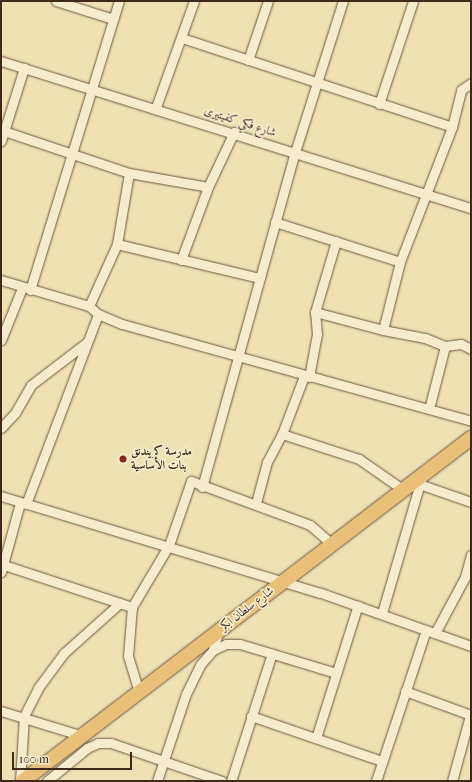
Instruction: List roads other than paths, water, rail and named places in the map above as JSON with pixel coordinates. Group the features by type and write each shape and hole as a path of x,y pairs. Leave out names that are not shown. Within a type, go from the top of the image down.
{"highway":[{"name":"شارع سلطان ابكر","path":"23,781 139,693 218,630 282,583 402,489 421,479 471,438"}],"street":[{"path":"56,1 113,19"},
{"path":"1,340 26,289 119,1"},
{"path":"156,107 194,1"},
{"path":"248,60 268,1"},
{"path":"202,487 295,152 343,1"},
{"path":"379,104 413,1"},
{"path":"182,38 316,85 452,127"},
{"name":"شارع فكي كفيتيرى","path":"1,61 156,107 471,208"},
{"path":"1,141 24,68"},
{"path":"383,330 400,262 452,127 461,90 471,83"},
{"path":"3,131 129,173 208,187"},
{"path":"181,260 208,187 234,132"},
{"path":"89,306 117,244 129,173"},
{"path":"275,222 400,262"},
{"path":"256,504 267,462 282,434 306,376 317,334 315,312 336,241"},
{"path":"117,244 260,278"},
{"path":"1,280 26,289 89,306 98,314 122,324 237,358 471,421"},
{"path":"315,312 383,330 425,338 445,346 460,344 471,349"},
{"path":"98,314 23,503 2,567 132,608"},
{"path":"1,428 12,417 31,385 86,343"},
{"path":"428,409 445,346"},
{"path":"282,434 359,459 402,489"},
{"path":"382,613 421,479 471,502"},
{"path":"139,693 128,656 132,608 168,545 191,481 202,487 256,504 310,525 332,544"},
{"path":"1,496 168,545 282,583 358,605 471,646"},
{"path":"435,633 468,578 471,554"},
{"path":"20,781 24,716 50,669 64,653 120,603"},
{"path":"316,738 358,605"},
{"path":"157,781 186,694 200,665 213,650 218,630"},
{"path":"376,781 426,630"},
{"path":"213,650 236,643 336,673"},
{"path":"231,781 272,653"},
{"path":"405,691 470,715 452,781"},
{"path":"1,711 24,716 83,736"},
{"path":"251,716 382,761"},
{"path":"47,781 75,757 98,743 111,743 222,781"}],"place":[{"name":"مدرسة كريندنق بنات الأساسية","path":"123,459"}]}
